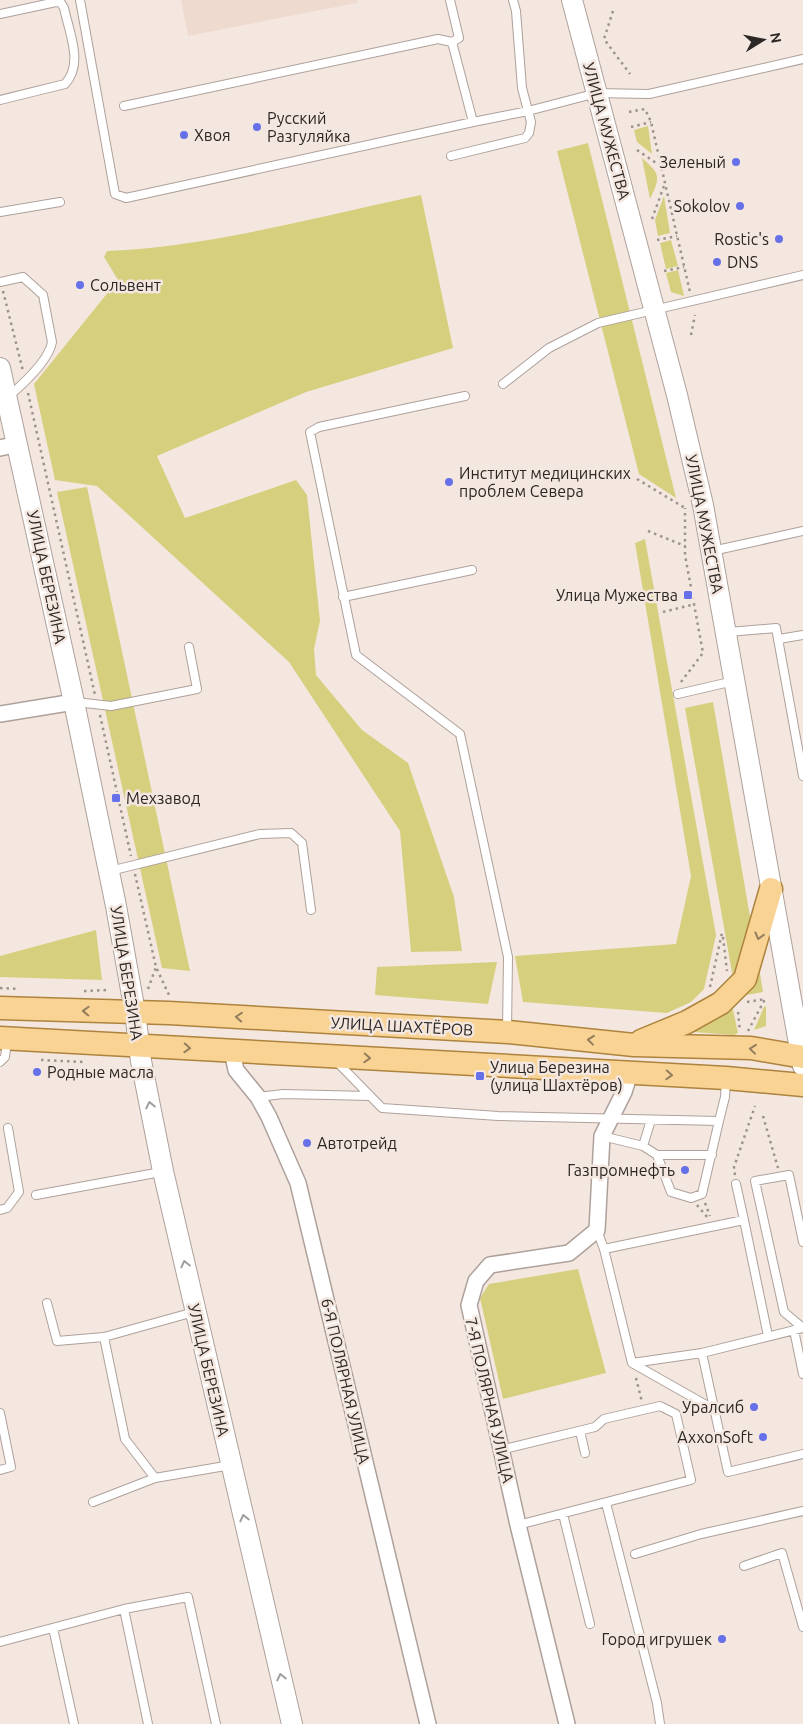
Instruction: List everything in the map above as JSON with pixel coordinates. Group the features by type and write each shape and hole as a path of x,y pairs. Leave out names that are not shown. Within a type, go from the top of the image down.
{"main road":[{"path":"634,1044 688,1022 721,1003 745,979 771,889"},
{"name":"УЛИЦА ШАХТЁРОВ","path":"0,1008 135,1012 508,1032 634,1044 751,1048 802,1060"},
{"name":"УЛИЦА ШАХТЁРОВ","path":"4,1038 726,1078 803,1085"}],"street":[{"name":"УЛИЦА МУЖЕСТВА","path":"572,0 678,395 711,551 802,1060"},
{"name":"УЛИЦА БЕРЕЗИНА","path":"0,368 8,397 9,447 74,702 109,871 135,1012 138,1046 163,1172 292,1724"},
{"path":"0,714 74,702"},
{"name":"6-Я ПОЛЯРНАЯ УЛИЦА","path":"232,1051 236,1070 258,1097 298,1183 428,1724"},
{"path":"597,1230 602,1136 624,1092 630,1073"},
{"name":"7-Я ПОЛЯРНАЯ УЛИЦА","path":"567,1724 500,1450 469,1305 476,1281 490,1265 569,1253 597,1230"}],"lane":[{"path":"80,0 115,194 126,198 528,111 598,93 649,94 803,59"},
{"path":"124,106 438,39 452,42 459,38 450,0"},
{"path":"451,156 525,138 530,127 522,88 516,11 513,0"},
{"path":"0,14 56,2 61,3 64,8 76,66 65,84 0,100"},
{"path":"452,42 473,122"},
{"path":"0,212 60,202"},
{"path":"503,384 549,348 598,323 803,275"},
{"path":"0,282 24,277 43,295 52,342 50,350 25,381 8,397"},
{"path":"466,396 319,427 310,432 356,655 460,734 508,957 508,1032"},
{"path":"711,551 803,531"},
{"path":"343,597 472,570"},
{"path":"726,632 776,628 803,776"},
{"path":"779,639 803,635"},
{"path":"74,702 111,706 197,689 188,647"},
{"path":"677,691 734,680"},
{"path":"109,871 260,834 291,833 302,843 311,910"},
{"path":"0,1062 5,1057 4,1038"},
{"path":"333,1056 382,1108 610,1120 719,1121"},
{"path":"657,1155 671,1192 691,1198 702,1194 725,1097 726,1078"},
{"path":"258,1097 283,1094 370,1096"},
{"path":"643,1146 651,1120"},
{"path":"0,1210 7,1208 19,1192 8,1128"},
{"path":"602,1136 643,1146 657,1155 712,1155"},
{"path":"36,1195 163,1172"},
{"path":"803,1242 789,1175 755,1181 784,1312 803,1328"},
{"path":"736,1184 768,1336"},
{"path":"604,1249 744,1220"},
{"path":"597,1230 604,1249 632,1363 715,1410"},
{"path":"47,1303 58,1341 104,1337 196,1311"},
{"path":"632,1363 702,1353 803,1328"},
{"path":"794,1330 803,1374"},
{"path":"104,1337 124,1439 155,1478"},
{"path":"702,1353 728,1472 803,1454"},
{"path":"500,1450 595,1428 604,1420 660,1406 676,1414 691,1480 518,1525"},
{"path":"0,1413 11,1467 0,1470"},
{"path":"580,1431 585,1453"},
{"path":"93,1502 155,1478 231,1465"},
{"path":"606,1503 655,1694 660,1724"},
{"path":"635,1554 701,1534 803,1511"},
{"path":"563,1514 590,1624"},
{"path":"744,1566 782,1553 803,1627"},
{"path":"0,1642 124,1609 188,1597 216,1724"},
{"path":"124,1609 148,1724"},
{"path":"53,1628 74,1724"}],"path":[{"path":"612,11 604,39 630,74"},
{"path":"629,112 645,109 651,122 690,293"},
{"path":"631,127 651,122"},
{"path":"637,150 662,167"},
{"path":"652,218 665,183"},
{"path":"657,240 677,236"},
{"path":"664,271 684,267"},
{"path":"0,282 25,381 156,967 169,992"},
{"path":"691,335 695,315"},
{"path":"637,480 684,508 684,546 703,653 677,691"},
{"path":"648,531 684,546"},
{"path":"663,612 695,604"},
{"path":"709,992 722,933 728,976"},
{"path":"148,990 156,967"},
{"path":"737,1004 740,1033 749,1031 765,999 746,1002"},
{"path":"736,1184 734,1167 755,1106"},
{"path":"763,1116 781,1176"},
{"path":"691,1198 712,1223 702,1194"},
{"path":"638,1385 644,1410"}],"shaded area":[{"path":"181,0 357,0 357,3 188,36"},
{"path":"648,126 652,154 637,142 634,130"},
{"path":"588,143 676,498 639,474 557,151"},
{"path":"642,158 657,176 656,185 650,199"},
{"path":"421,195 453,348 306,392 157,456 185,518 296,480 307,495 320,621 314,649 316,675 362,730 408,763 454,897 462,951 411,952 400,831 289,662 97,486 55,480 34,384 118,280 104,257 107,251 147,248 226,237"},
{"path":"664,196 670,233 658,236 655,220"},
{"path":"671,240 678,266 666,269 660,243"},
{"path":"678,270 684,296 671,292 666,273"},
{"path":"87,487 190,971 162,968 57,492"},
{"path":"645,539 716,935 704,989 691,1002 667,1013 523,1002 515,956 676,944 691,876 635,543"},
{"path":"713,702 753,934 733,978 685,708"},
{"path":"96,930 102,980 0,977 0,956"},
{"path":"497,962 488,1004 375,995 377,967"},
{"path":"759,968 763,992 741,996"},
{"path":"732,1005 738,1033 734,1035 680,1031"},
{"path":"766,1006 766,1026 754,1030 764,1007"},
{"path":"578,1269 606,1373 503,1399 480,1298 489,1284"}],"place":[{"name":"Русский Разгуляйка","path":"257,127"},
{"name":"Хвоя","path":"184,135"},
{"name":"Зеленый","path":"736,162"},
{"name":"Sokolov","path":"740,206"},
{"name":"Rostic's","path":"779,239"},
{"name":"DNS","path":"717,262"},
{"name":"Сольвент","path":"80,285"},
{"name":"Институт медицинских проблем Севера","path":"449,482"},
{"name":"Улица Мужества","path":"688,595"},
{"name":"Мехзавод","path":"116,798"},
{"name":"Родные масла","path":"37,1072"},
{"name":"Улица Березина (улица Шахтёров)","path":"480,1076"},
{"name":"Автотрейд","path":"307,1143"},
{"name":"Газпромнефть","path":"685,1170"},
{"name":"Уралсиб","path":"754,1407"},
{"name":"AxxonSoft","path":"763,1437"},
{"name":"Город игрушек","path":"722,1639"}]}
